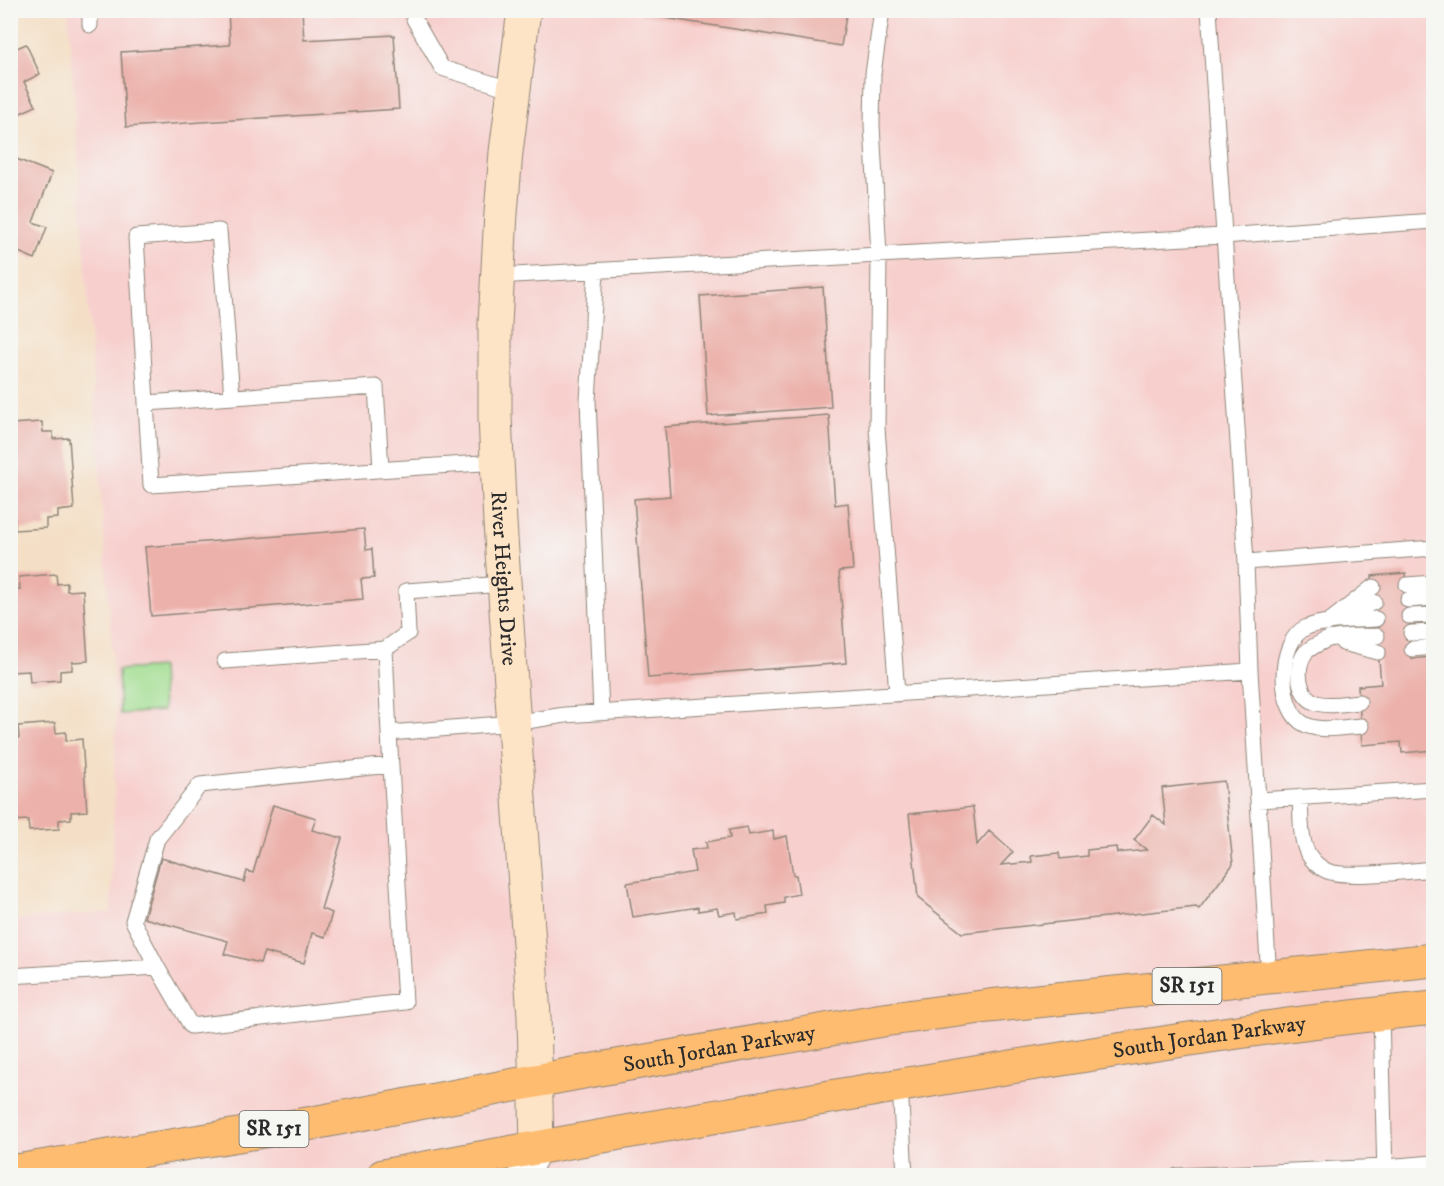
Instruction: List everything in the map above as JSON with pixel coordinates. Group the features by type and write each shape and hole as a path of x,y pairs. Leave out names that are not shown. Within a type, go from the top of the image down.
{"main road":[{"name":"South Jordan Parkway","path":"10,1172 313,1123 872,1022 940,1012 1434,960"},
{"name":"South Jordan Parkway","path":"383,1176 536,1166 900,1085 1229,1032 1434,1008"}],"street":[{"name":"River Heights Drive","path":"524,10 513,90 502,203 495,371 497,462 504,584 534,1016 536,1166"}],"lane":[{"path":"415,10 414,19 442,68 513,90"},
{"path":"882,10 873,74 872,125 879,255 877,428 897,694"},
{"path":"1209,10 1246,562 1250,671 1269,978"},
{"path":"498,276 1224,236 1434,221"},
{"path":"232,397 219,231 136,237 152,485 497,462"},
{"path":"596,271 588,400 601,713"},
{"path":"147,404 376,387 381,469"},
{"path":"1246,562 1434,548"},
{"path":"1434,583 1407,592 1434,598"},
{"path":"225,661 385,650 408,633 406,591 504,584"},
{"path":"1359,702 1328,705 1316,703 1307,697 1301,686 1300,664 1306,652 1327,631 1374,595"},
{"path":"1409,616 1434,615"},
{"path":"1327,631 1376,619"},
{"path":"1361,726 1324,728 1307,726 1296,720 1289,710 1284,662 1293,638 1306,628 1377,636"},
{"path":"1327,631 1378,652"},
{"path":"1434,632 1411,641 1434,647"},
{"path":"385,650 405,1002 191,1026 156,967 133,921 157,839 200,785 391,765"},
{"path":"389,733 514,723 565,715 1250,671"},
{"path":"1258,800 1434,789"},
{"path":"1300,797 1306,851 1314,864 1328,872 1347,875 1434,869"},
{"path":"10,976 156,967"},
{"path":"1381,1013 1385,1171"},
{"path":"900,1085 905,1176"},
{"path":"1177,1176 1385,1171 1434,1163"}],"shaded area":[{"path":"68,11 1433,11 1433,1175 11,1176 11,920 111,912 116,712"}],"green space":[{"path":"161,667 163,711 120,714 118,670"}],"building":[{"path":"228,10 302,10 304,40 394,35 399,109 126,127 121,52 230,45"},
{"path":"640,10 847,10 841,46 640,14"},
{"path":"26,44 40,74 24,82 36,106 10,118 10,51"},
{"path":"14,158 52,173 33,222 47,227 35,259 14,250 10,258 10,167"},
{"path":"823,287 831,407 708,416 700,296"},
{"path":"829,415 835,505 848,503 853,570 839,571 846,663 648,678 634,499 670,496 665,427"},
{"path":"42,422 43,432 53,432 53,439 69,438 74,509 58,511 58,518 46,519 46,528 15,530 15,519 10,519 10,424"},
{"path":"364,529 366,550 372,549 374,578 361,579 363,599 151,616 145,547"},
{"path":"1406,573 1412,659 1432,657 1434,750 1402,753 1401,742 1362,745 1358,686 1381,684 1372,576"},
{"path":"56,574 57,584 67,583 67,591 83,590 88,661 72,662 72,670 60,671 60,680 30,682 29,671 10,672 10,590 20,589 19,577"},
{"path":"55,723 56,733 66,732 66,741 82,739 87,811 71,812 71,819 59,820 59,829 29,831 28,820 10,821 10,739 19,738 18,726"},
{"path":"1224,781 1233,864 1199,909 1196,907 962,933 918,898 909,814 973,807 977,845 989,831 1013,852 1001,865 1032,862 1031,856 1059,853 1060,859 1087,856 1087,850 1116,847 1117,853 1147,850 1134,840 1153,815 1166,825 1162,788"},
{"path":"273,805 316,818 312,830 342,838 321,909 332,913 325,937 312,933 304,963 264,952 260,963 224,954 228,941 144,918 161,858 244,882 247,871 253,873"},
{"path":"747,827 749,835 773,831 774,839 787,836 793,875 796,875 799,894 784,897 784,903 767,906 768,914 737,919 736,912 719,915 717,908 698,911 698,907 633,917 627,883 695,872 691,850 707,848 706,842 730,838 729,830"}]}
